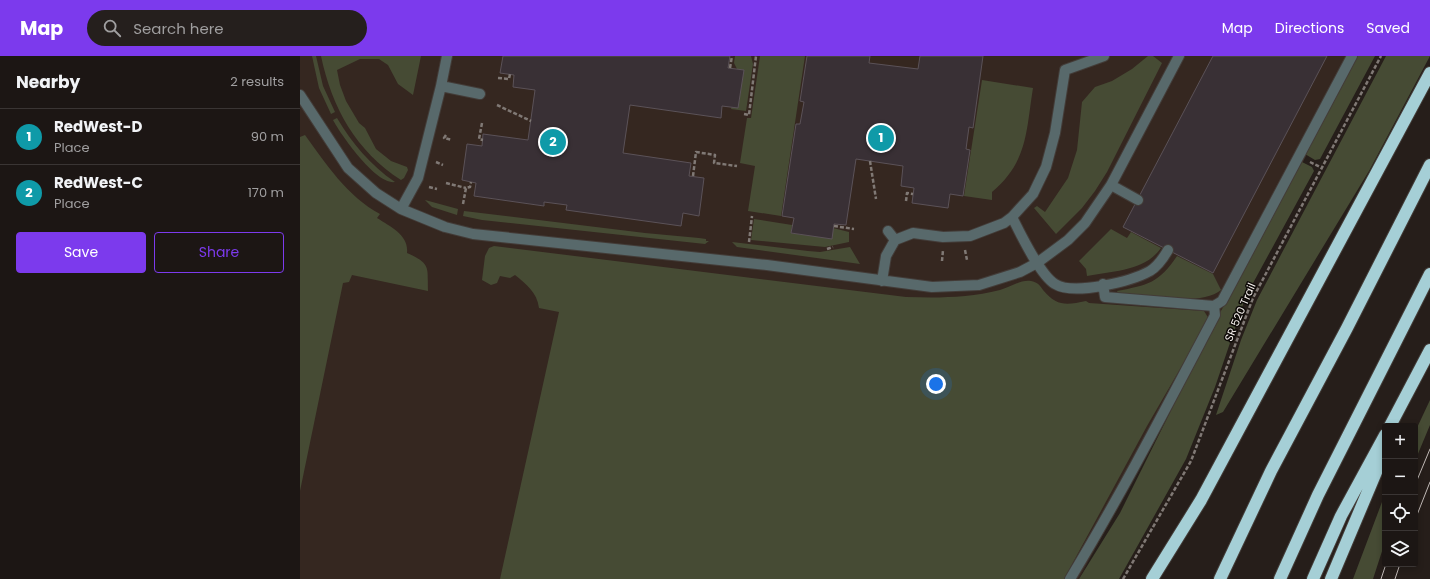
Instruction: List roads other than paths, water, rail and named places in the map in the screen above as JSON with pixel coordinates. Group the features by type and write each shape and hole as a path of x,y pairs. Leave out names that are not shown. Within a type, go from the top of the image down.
{"highway":[{"path":"1152,579 1200,500 1430,73"},
{"path":"1220,579 1271,471 1430,165"},
{"path":"1280,579 1318,495 1430,274"},
{"path":"1392,423 1430,350"},
{"path":"1396,423 1414,381"},
{"path":"1313,579 1341,516 1382,441"},
{"path":"1331,579 1382,458"}],"lane":[{"path":"401,209 418,178 447,56"},
{"path":"882,281 886,256 895,240 913,233 943,237 970,236 1004,223 1012,216 1033,194 1046,167 1054,133 1065,70 1104,56"},
{"path":"300,95 348,168 376,193 401,209 445,227 473,234 767,265 932,287 979,285 1020,272 1037,263 1068,240 1085,223 1111,185 1179,56"},
{"path":"1103,284 1105,297 1214,306 1222,302 1352,56"},
{"path":"441,86 480,94"},
{"path":"1111,185 1138,200"},
{"path":"1012,216 1037,263 1054,284 1070,288 1123,281 1151,270 1163,258 1168,250"},
{"path":"888,231 895,240"},
{"path":"1070,579 1098,532 1157,425 1215,315 1214,306"}],"tram line":[{"path":"1418,478 1430,449"},
{"path":"1418,512 1430,482"},
{"path":"1381,579 1385,567"},
{"path":"1395,579 1399,567"}],"place":[{"name":"RedWest-D","path":"881,138"},
{"name":"RedWest-C","path":"553,142"}]}
